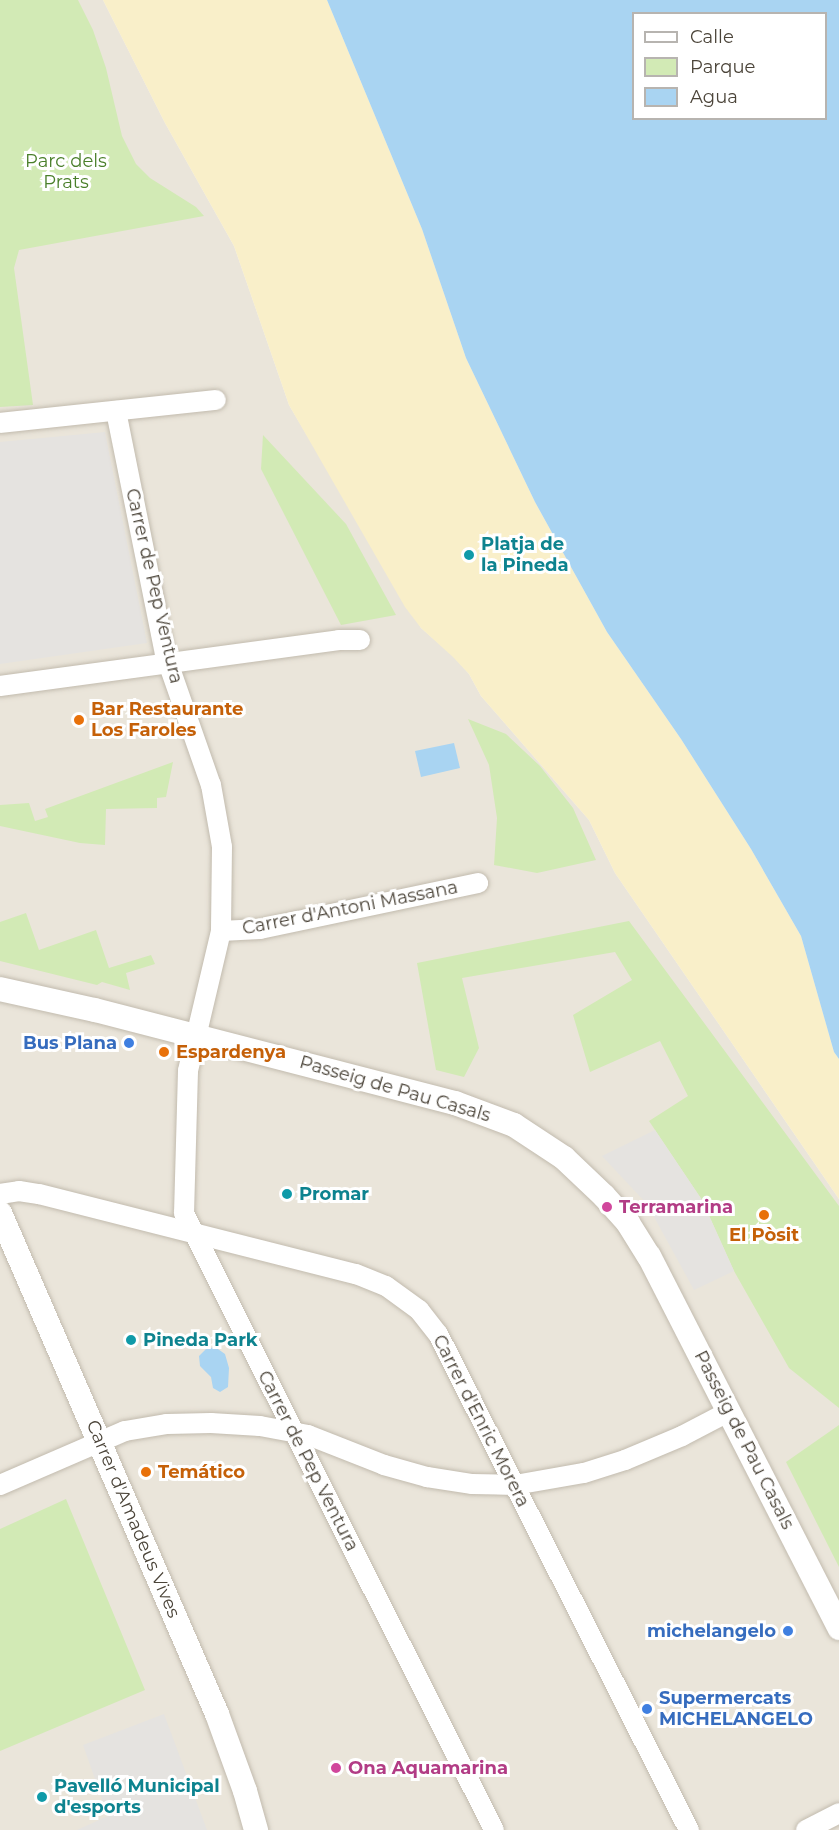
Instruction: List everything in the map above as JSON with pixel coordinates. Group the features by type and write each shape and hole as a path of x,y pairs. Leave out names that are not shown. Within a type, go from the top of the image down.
{"street":[{"path":"0,423 216,400"},
{"name":"Carrer de Pep Ventura","path":"116,411 167,663 204,764 216,806 223,870 221,931 195,1035 186,1090 184,1213 494,1830"},
{"path":"0,686 339,640 360,640"},
{"name":"Carrer d'Antoni Massana","path":"221,931 260,928 478,883"},
{"name":"Passeig de Pau Casals","path":"0,988 195,1035 455,1103 502,1119 543,1143 582,1174 627,1223 658,1272 839,1628"},
{"name":"Carrer d'Enric Morera","path":"0,1194 19,1191 39,1194 367,1277 408,1301 438,1334 690,1830"},
{"name":"Carrer d'Amadeus Vives","path":"0,1213 217,1714 245,1791 256,1830"},
{"path":"0,1485 134,1429 188,1423 233,1424 293,1432 324,1440 384,1465 427,1477 472,1484 515,1485 561,1478 605,1467 656,1448 730,1411"},
{"path":"806,1830 839,1814"}],"shaded area":[{"path":"0,0 103,0 165,123 234,246 289,405 421,628 453,656 469,674 481,696 589,820 615,873 839,1199 839,1830 0,1830"},
{"path":"105,432 147,643 0,664 0,442"},
{"path":"655,1130 702,1200 734,1271 694,1290 647,1204 602,1156"},
{"path":"164,1714 207,1830 77,1830 108,1816 83,1745"}],"green space":[{"name":"Parc dels Prats","path":"0,0 78,0 93,30 106,68 122,136 136,164 150,178 196,207 204,216 19,250 14,268 33,405 0,407"},
{"path":"263,435 346,524 396,615 341,625 261,469"},
{"path":"468,719 506,734 540,766 573,808 596,860 537,873 494,865 497,818 489,765"},
{"path":"173,762 166,797 157,798 157,808 106,809 105,845 80,843 0,826 0,805 29,803 35,821 48,817 45,809"},
{"path":"26,913 39,950 96,930 109,968 151,955 155,964 126,973 130,990 102,982 97,985 0,961 0,922"},
{"path":"629,921 839,1206 839,1408 789,1368 734,1271 702,1200 649,1121 688,1096 660,1041 590,1072 573,1015 632,980 615,952 462,978 479,1048 464,1077 436,1070 417,963"},
{"path":"839,1425 839,1567 786,1462"},
{"path":"66,1499 145,1690 0,1751 0,1529"}],"sand":[{"name":"Platja de la Pineda","path":"103,0 327,0 422,229 466,358 535,502 607,632 681,739 751,849 801,936 834,1052 839,1059 839,1199 615,873 589,820 481,696 469,674 421,628 405,607 289,405 234,246 165,123"}],"water":[{"path":"327,0 839,0 839,1059 834,1052 801,936 751,849 681,739 607,632 535,502 466,358 422,229"},
{"path":"454,743 460,768 421,777 415,751"},
{"path":"215,1347 225,1354 229,1368 228,1387 220,1392 213,1388 211,1377 200,1366 199,1356 206,1349"}],"place":[{"name":"Platja de la Pineda","path":"469,555"},
{"name":"Bar Restaurante Los Faroles","path":"79,720"},
{"name":"Bus Plana","path":"129,1043"},
{"name":"Espardenya","path":"164,1052"},
{"name":"Promar","path":"287,1194"},
{"name":"Terramarina","path":"607,1207"},
{"name":"El Pòsit","path":"764,1215"},
{"name":"Pineda Park","path":"131,1340"},
{"name":"Temático","path":"146,1472"},
{"name":"michelangelo","path":"788,1631"},
{"name":"Supermercats MICHELANGELO","path":"647,1709"},
{"name":"Ona Aquamarina","path":"336,1768"},
{"name":"Pavelló Municipal d'esports","path":"42,1797"}]}
